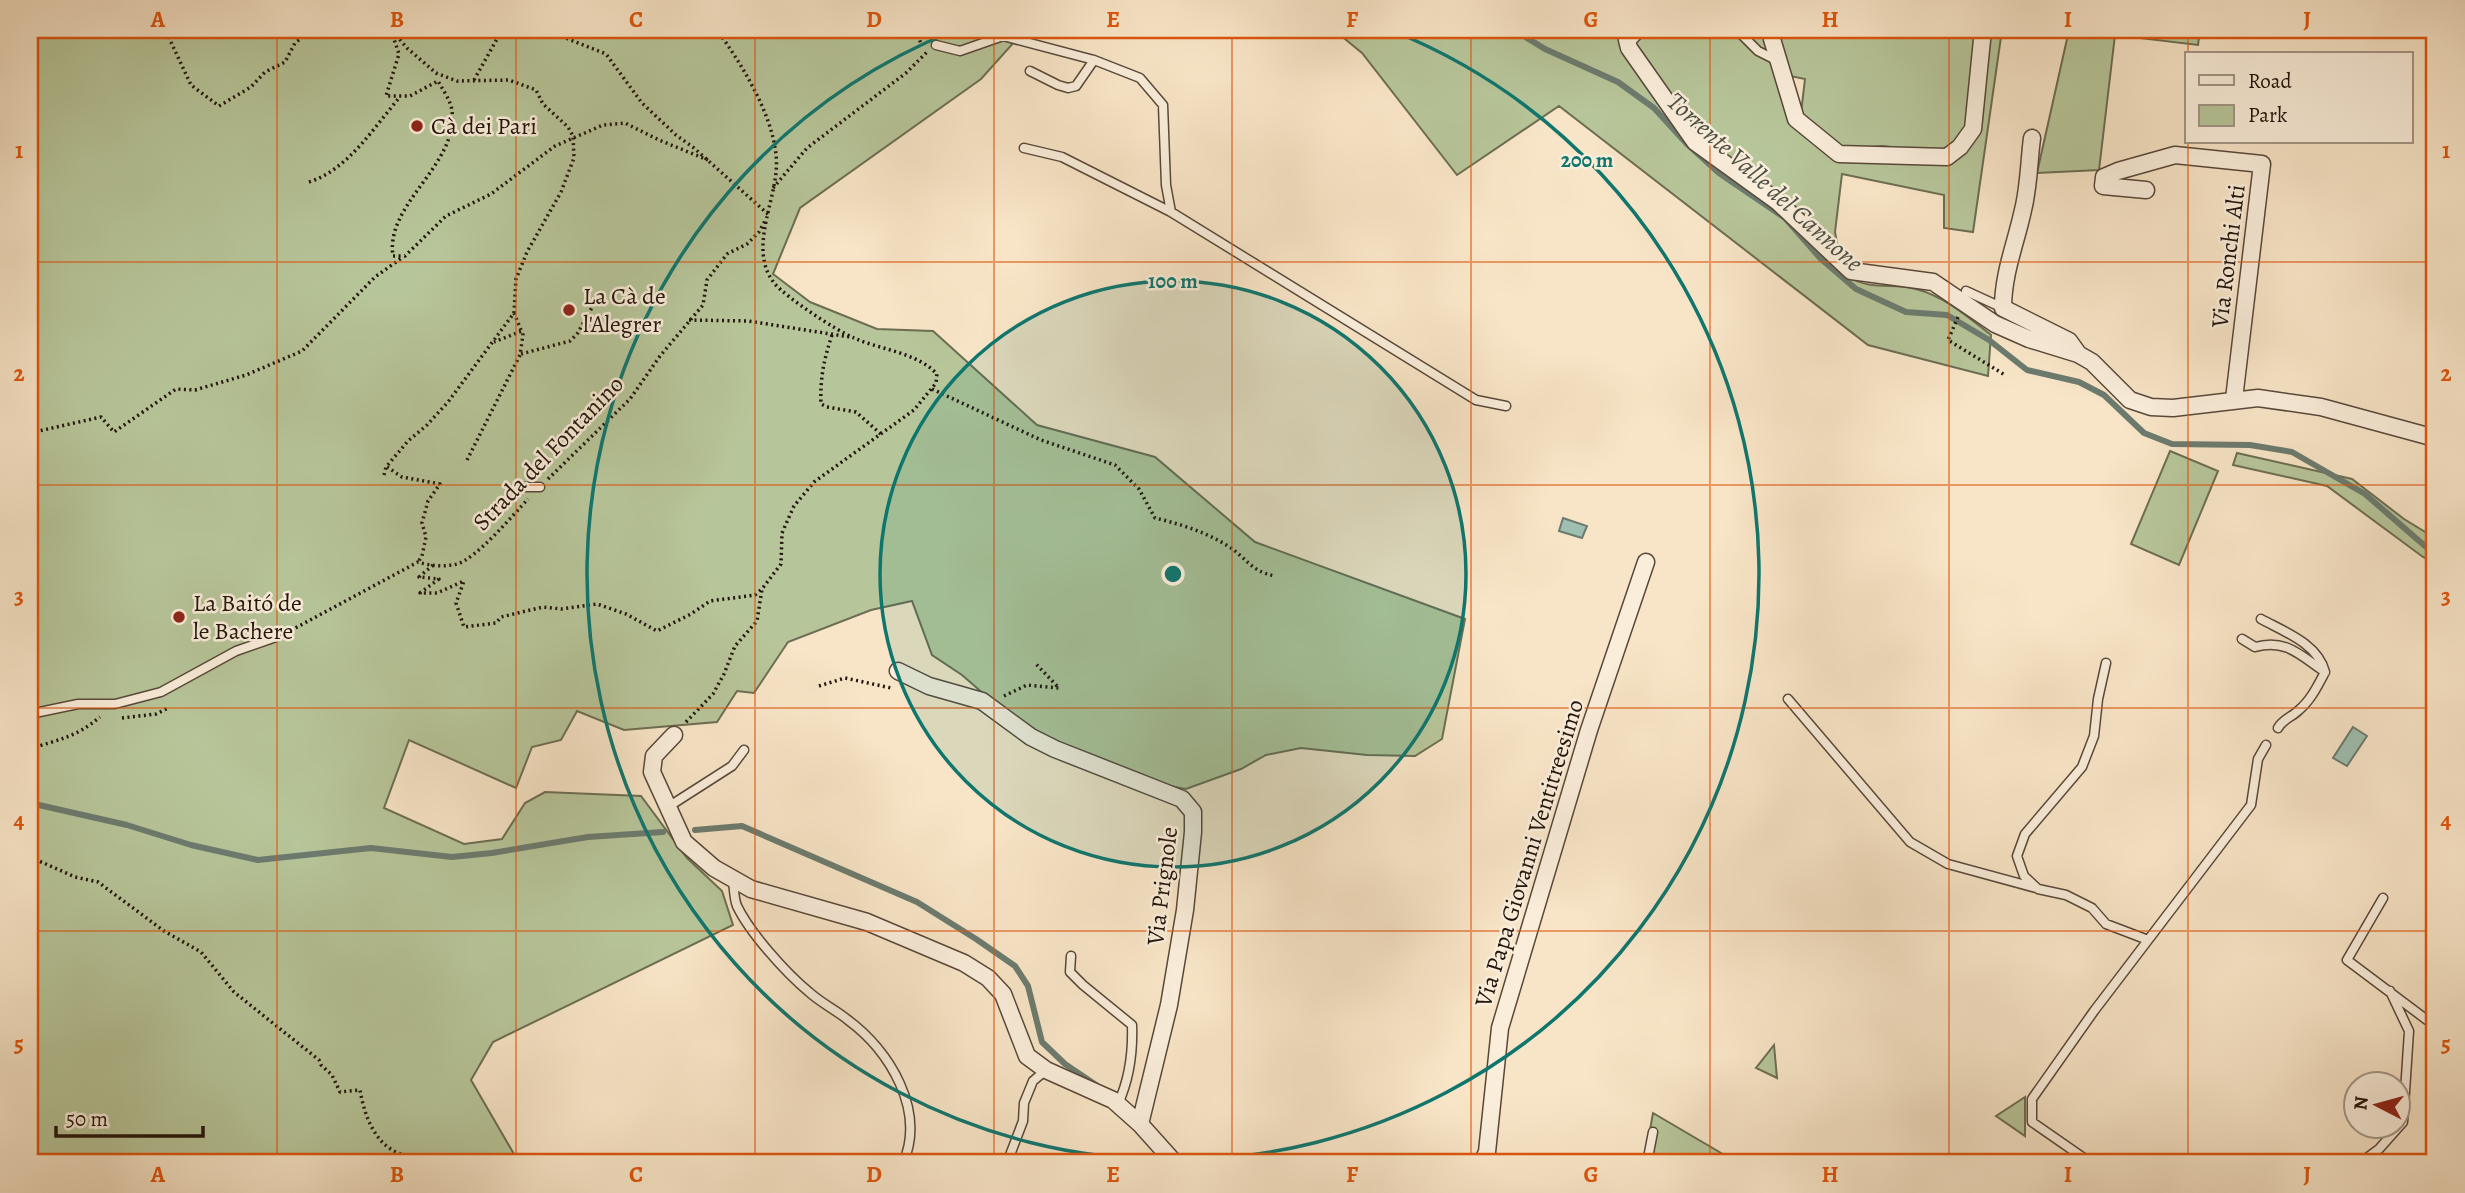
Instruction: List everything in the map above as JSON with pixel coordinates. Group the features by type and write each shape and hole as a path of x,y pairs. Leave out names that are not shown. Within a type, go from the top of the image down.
{"street":[{"path":"1637,30 1627,40 1629,48 1695,142 1777,202 1851,271 1933,282 1995,324 2029,339 2078,354 2092,362 2130,400 2151,407 2173,408 2259,398 2321,407 2435,438"},
{"path":"1772,30 1772,39 1796,119 1839,154 1947,157 1960,147 1973,129 1983,30"},
{"path":"2032,138 2024,208 2007,268 2003,307 2070,341 2078,354"},
{"name":"Via Ronchi Alti","path":"2146,190 2103,186 2104,177 2175,155 2263,164 2234,399"},
{"name":"Via Papa Giovanni Ventitreesimo","path":"1482,1163 1487,1152 1500,1028 1589,730 1646,562"},
{"name":"Via Prignole","path":"898,671 929,686 982,701 1031,737 1182,799 1193,812 1185,910 1169,1004 1140,1124"},
{"path":"674,735 653,757 652,772 684,842 714,868 751,889 867,922 964,962 988,978 1003,994 1027,1056 1046,1070 1118,1104 1175,1163"}],"lane":[{"path":"1737,30 1758,51 1779,61"},
{"path":"936,45 960,51 1003,36 1094,60 1140,78 1163,105 1166,185 1171,212"},
{"path":"1030,71 1068,88 1076,86 1094,60"},
{"path":"1024,148 1062,157 1171,212 1476,400 1506,406"},
{"path":"1966,290 2003,307"},
{"path":"517,487 540,487"},
{"path":"2261,620 2287,633 2318,654 2325,672 2313,695 2277,728"},
{"path":"30,714 78,704 115,704 161,692 236,651 276,637"},
{"path":"2242,639 2255,648 2278,644 2291,649 2325,672"},
{"path":"2038,889 2024,876 2017,856 2025,834 2082,766 2094,736 2106,663"},
{"path":"1788,699 1910,842 1948,864 2066,895 2092,908 2106,924 2148,940"},
{"path":"2091,1163 2032,1122 2032,1099 2094,1010 2251,805 2258,759 2266,745"},
{"path":"668,807 732,766 744,750"},
{"path":"733,880 736,905 769,951 809,992 850,1021 880,1050 906,1097 912,1127 903,1163"},
{"path":"2383,898 2347,960 2435,1026"},
{"path":"1071,956 1070,972 1132,1024 1133,1049 1118,1104"},
{"path":"2360,1163 2379,1149 2403,1122 2409,1031 2389,991"},
{"path":"1007,1163 1023,1121 1024,1103 1033,1082 1046,1070"},
{"path":"1647,1163 1653,1132"}],"path":[{"path":"160,30 169,38 191,85 219,106 251,87 265,72 285,62 295,43 312,30"},
{"path":"391,30 436,73 457,81 509,80 536,90 543,104 568,127 573,136 574,158 561,192 527,253 516,279 514,313 523,335 520,355 467,460"},
{"path":"391,30 399,54 386,96 410,96 438,81 452,110 451,126 441,158 412,198 391,243 393,256 405,256"},
{"path":"474,80 502,30"},
{"path":"559,30 568,39 606,54 642,103 769,215"},
{"path":"717,30 758,96 772,132 776,163 762,254 774,283 798,303 854,338"},
{"path":"772,189 807,148 906,73 924,55 916,30"},
{"path":"309,182 324,177 347,160 400,97"},
{"path":"30,433 100,417 114,432 177,389 195,390 246,375 302,351 375,277 405,256 446,216 491,194 555,146 573,136 603,125 625,123 659,141 708,160"},
{"name":"Strada del Fontanino","path":"418,562 433,565 459,564 479,550 630,399 703,305 707,280 727,254 747,244 759,232 769,215"},
{"path":"520,355 570,341 577,334 598,297"},
{"path":"384,475 386,467 408,441 427,425 448,401 514,313"},
{"path":"433,565 419,577 439,579 420,593 437,593 464,582 456,603 464,628 496,623 501,617 543,607 561,609 597,604 626,614 657,631 710,601 755,595 762,589 781,564 782,533 794,506 814,482 914,410 936,383 937,374 917,360 854,338 748,321 689,320"},
{"path":"492,343 522,331"},
{"path":"832,335 822,367 821,404 856,412 882,435"},
{"path":"1948,340 2005,375"},
{"path":"932,389 1041,440 1115,466 1139,489 1155,518 1186,525 1229,547 1259,573 1275,576"},
{"path":"287,633 418,562 426,537 422,523 428,501 440,484 402,477 386,467"},
{"path":"674,735 713,694 735,646 757,621 762,589"},
{"path":"982,701 1001,698 1027,685 1059,688 1036,664"},
{"path":"819,686 845,678 897,689"},
{"path":"118,718 156,714 169,708"},
{"path":"30,750 60,742 85,729 105,714"},
{"path":"30,857 75,877 97,882 164,931 201,952 234,992 319,1060 335,1079 341,1092 360,1090 363,1107 375,1133 393,1151 422,1163"}],"green space":[{"path":"30,30 1025,30 981,79 800,208 773,274 810,302 877,329 933,331 1037,425 1155,457 1255,542 1465,619 1442,739 1415,756 1367,755 1301,748 1266,755 1241,769 1186,789 1159,784 1040,737 1001,709 962,675 932,655 912,601 871,610 788,642 754,693 737,691 717,722 624,730 577,711 561,740 532,747 516,788 409,740 384,808 464,844 502,839 525,803 545,792 641,796 687,858 722,891 733,925 493,1042 471,1080 518,1161 540,1163 30,1163"},
{"path":"1334,30 1634,30 1620,40 1684,131 1658,112 1696,154 1730,183 1777,207 1847,276 1865,284 1916,289 1947,302 1965,315 1991,335 1988,376 1868,345 1559,106 1457,175 1362,53"},
{"path":"1646,30 1769,30 1794,124 1836,157 1963,152 1987,30 2002,30 1973,232 1944,228 1944,195 1842,174 1835,232 1838,249 1696,140 1632,42"},
{"path":"1778,30 1839,30 1858,33 1859,30 1978,30 1969,121 1957,141 1943,153 1882,146 1855,149 1838,146 1810,126 1801,113 1805,79 1790,76"},
{"path":"2069,30 2200,30 2198,45 2115,35 2099,170 2037,173"},
{"path":"2170,451 2218,471 2179,565 2131,544"},
{"path":"2237,453 2352,479 2404,519 2435,538 2435,563 2327,486 2233,465"},
{"path":"1774,1045 1777,1078 1756,1068"},
{"path":"2025,1097 2025,1136 1996,1116"},
{"path":"1653,1113 1738,1163 1644,1163"}],"shaded area":[{"path":"1563,518 1587,526 1582,538 1559,531"},
{"path":"2353,727 2367,736 2347,766 2333,758"}],"waterway":[{"name":"Torrente Valle del Cannone","path":"1514,30 1545,49 1618,82 1654,108 1686,143 1719,173 1785,218 1821,259 1856,289 1906,312 1947,315 1989,340 2027,370 2079,382 2104,395 2144,433 2172,444 2250,445 2292,452 2365,494 2435,553"},
{"path":"30,803 127,825 191,845 258,860 371,848 452,857 588,837 663,832"},
{"path":"695,830 742,826 917,902 976,939 1015,966 1028,986 1042,1042 1065,1064 1096,1085"}],"place":[{"name":"Cà dei Pari","path":"417,126"},
{"name":"La Cà de l'Alegrer","path":"569,310"},
{"name":"La Baitó de le Bachere","path":"179,617"}]}
